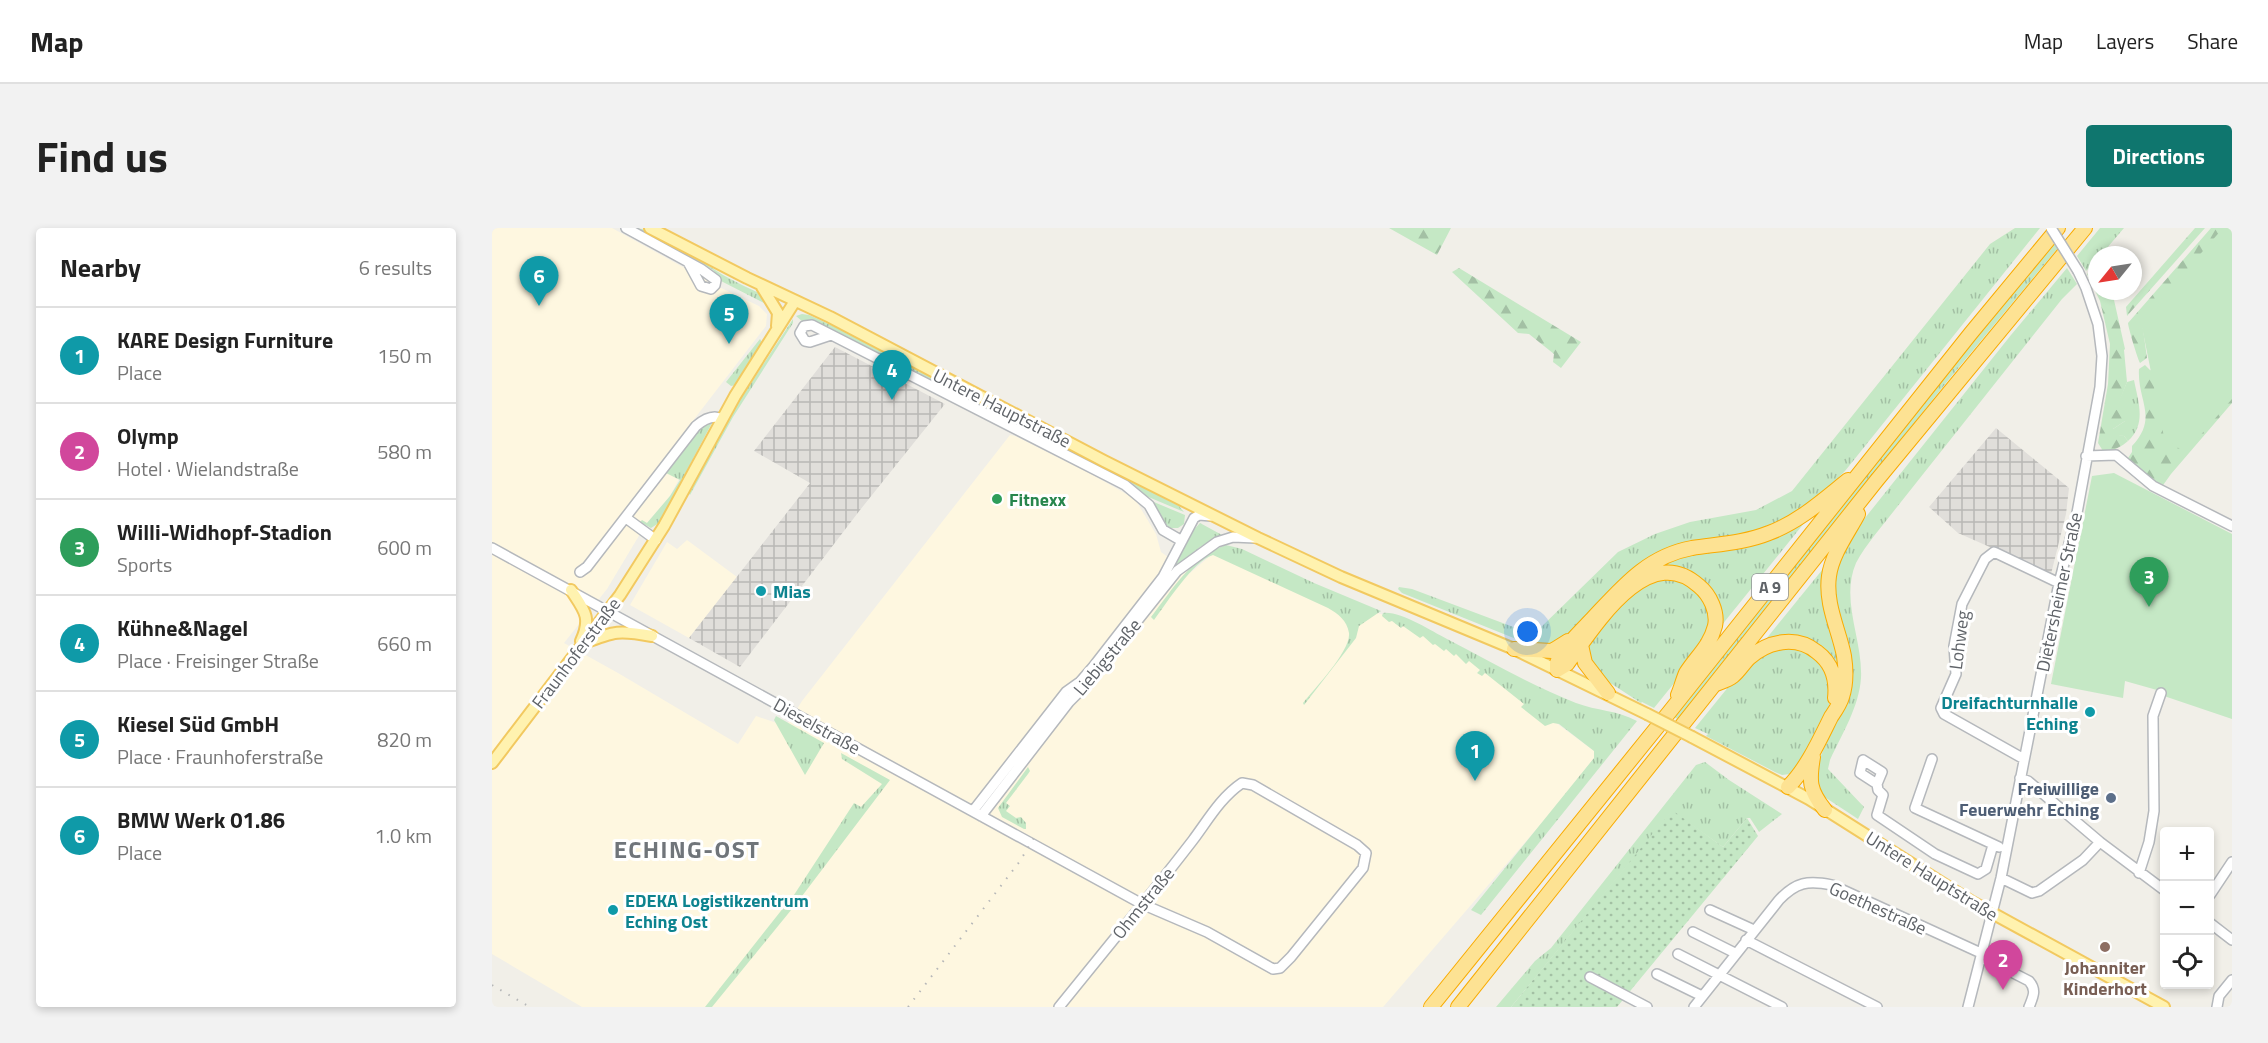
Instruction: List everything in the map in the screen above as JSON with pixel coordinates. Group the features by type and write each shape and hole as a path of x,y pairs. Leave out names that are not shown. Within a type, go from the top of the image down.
{"highway":[{"name":"A 9","path":"1431,1007 2058,228"},
{"name":"A 9","path":"1458,1007 1876,480 2085,228"},
{"path":"1557,670 1568,664 1580,640 1625,583 1646,566 1678,551 1750,539 1785,526 1802,516 1866,465"},
{"path":"1791,789 1842,698 1845,668 1831,609 1829,574 1833,560 1876,480"},
{"path":"1514,649 1552,651 1580,640 1642,579 1656,574 1673,573 1696,583 1711,601 1715,624 1706,647 1686,674 1673,708"},
{"path":"1580,640 1585,663 1608,693"},
{"path":"1712,687 1733,676 1747,660 1769,646 1784,642 1800,643 1815,650 1831,668 1836,688 1834,711"},
{"path":"1814,749 1810,774 1811,788 1825,810"},
{"path":"1791,789 1800,788 1810,774"}],"main road":[{"name":"Untere Hauptstraße","path":"650,228 1258,538 1341,577 1514,649 1608,693 1791,789 1993,914 2164,1007"},
{"path":"760,284 775,305 778,314 776,332"},
{"name":"Fraunhoferstraße","path":"492,763 608,612 656,540 722,418 795,301"},
{"path":"571,590 587,616 585,630 576,653"},
{"path":"584,644 607,634 624,631 652,636"}],"street":[{"path":"626,228 688,262"},
{"name":"Dietersheimer Straße","path":"1968,1007 1983,955 2007,851 2059,583 2077,513 2100,387 2102,356 2095,315 2078,271 2051,228"},
{"path":"831,335 1125,485 1149,505 1164,530 1182,541"},
{"path":"580,572 587,567 626,518 696,426 708,418 718,416 722,418"},
{"path":"2086,456 2116,455 2153,486 2232,526"},
{"path":"1182,500 1194,518 1199,515 1216,517"},
{"path":"626,518 656,540"},
{"name":"Liebigstraße","path":"977,814 1066,692 1080,682 1168,569 1194,518"},
{"name":"Liebigstraße","path":"977,814 1087,684 1177,571 1217,542 1233,537 1258,538"},
{"name":"Dieselstraße","path":"492,548 1142,904 1207,932 1277,970 1291,957 1365,863 1366,853 1357,845 1253,785 1242,783 1226,797"},
{"name":"Lohweg","path":"2024,759 1944,714 1941,708 1956,674 1954,646 1962,604 1985,559 1994,552 2059,583"},
{"path":"2139,873 2149,842 2154,811 2153,716 2161,693"},
{"path":"1932,759 1915,808 2007,851"},
{"path":"2020,778 2028,781 2100,842 2160,887"},
{"path":"1877,784 1878,790 1883,795 1877,814 1935,854 1978,874 1986,869 1993,845"},
{"name":"Ohmstraße","path":"1059,1007 1226,797"},
{"path":"2001,878 2032,893 2039,891 2083,860 2100,842"},
{"path":"2214,889 2232,862"},
{"name":"Goethestraße","path":"1694,1007 1735,953 1790,888 1808,882 1819,882 1832,885 1983,955 2029,981 2034,986 2035,992 2029,1007"},
{"path":"1710,909 1754,930"},
{"path":"2214,926 2232,940"},
{"path":"1693,932 1735,953"},
{"path":"1746,940 1877,1007"},
{"path":"1678,954 1782,1007"},
{"path":"1657,974 1702,996"},
{"path":"1590,977 1647,1007"},
{"path":"2217,1007 2220,996 2232,980"}],"shaded area":[{"path":"492,228 612,228 719,287 759,306 767,314 766,326 685,431 695,449 670,496 646,524 607,589 564,643 738,744 756,716 786,726 802,701 1010,435 1091,474 1135,499 1156,534 1161,552 1190,573 1210,556 1224,551 1350,604 1393,618 1462,653 1594,751 1594,758 1553,810 1383,1007 582,1007 492,954"},
{"path":"835,347 945,404 860,510 740,667 689,638 810,483 754,451"},
{"path":"1996,428 2069,488 2066,514 2051,574 1958,533 1929,507"},
{"path":"687,540 737,577 689,638 630,605 667,542 677,549"}],"green space":[{"path":"633,228 644,229 668,239 723,275 765,296 768,305 721,281 713,270"},
{"path":"1389,228 1451,228 1437,255"},
{"path":"2015,228 2040,228 1845,471 1814,503 1759,533 1688,545 1592,612 1560,643 1536,647 1402,593 1398,589 1399,587 1412,589 1524,631 1525,629 1535,633 1618,552 1655,534 1690,522 1756,510 1792,491 1990,244"},
{"path":"2100,228 2124,228 2109,246 2088,246 2088,269 2086,271 2077,256"},
{"path":"2195,228 2205,228 2142,299 2142,289"},
{"path":"2211,228 2229,228 2142,322 2147,358 2140,363 2128,323"},
{"path":"2223,228 2232,228 2232,399 2185,453 2164,437 2141,322"},
{"path":"2055,243 2058,248 1950,378 1678,719 1673,717 1946,375"},
{"path":"1459,268 1581,342 1561,368 1553,362 1554,354 1529,334 1518,333 1452,272"},
{"path":"2067,268 2077,284 2062,299 1874,536 1856,563 1850,591 1861,664 1860,689 1828,769 1864,807 1858,819 1823,796 1816,781 1817,766 1845,699 1833,573 1857,528"},
{"path":"2114,300 2125,349 2127,382 2116,410 2126,409 2125,421 2113,429 2113,434 2124,436 2128,441 2116,449 2106,451 2103,451 2098,443 2108,384 2110,344 2100,301"},
{"path":"2132,300 2141,300 2127,316 2126,307"},
{"path":"802,314 833,326 1179,506 1184,512 1146,496 1128,483 811,321 803,322 796,316"},
{"path":"793,319 793,323 733,417 690,495 688,492 732,412"},
{"path":"760,339 763,344 736,385 731,386 726,382"},
{"path":"2145,365 2150,370 2232,395 2232,403 2161,488 2126,461 2132,452 2132,446 2140,436 2146,417 2139,380 2139,369"},
{"path":"2134,380 2140,412 2138,427 2128,441 2124,436 2113,435 2113,429 2125,421 2115,410 2127,382"},
{"path":"713,421 659,523 651,528 640,522 642,520 647,523 670,496 680,480 664,472 700,428"},
{"path":"2114,473 2232,534 2232,719 2164,696 2164,692 2125,681 2123,698 2051,684 2092,476"},
{"path":"1149,500 1185,515 1184,524 1178,528 1169,528"},
{"path":"1809,517 1717,631 1709,592 1650,568 1659,562"},
{"path":"1200,523 1222,535 1200,547 1172,570 1190,534"},
{"path":"1226,545 1242,549 1381,611 1359,626 1356,638 1304,705 1303,703 1338,659 1348,641 1349,633 1346,624 1339,615 1328,608 1213,555 1197,565 1154,620 1151,617 1175,585 1193,566 1214,550"},
{"path":"1831,559 1842,676 1826,653 1762,644"},
{"path":"1663,576 1695,586 1712,616 1705,645 1654,708 1641,703 1598,675 1587,661 1586,646 1628,595"},
{"path":"1383,613 1398,615 1416,622 1559,696 1584,706 1637,721 1481,915 1471,910 1594,758 1594,751 1559,724 1553,723 1545,726 1521,707 1524,704 1485,673 1482,676 1477,673 1480,670 1469,661 1466,664 1456,654 1454,656 1446,649 1444,651 1435,644 1433,645 1423,636 1420,638 1403,626 1401,628 1392,621 1389,622 1382,616"},
{"path":"1792,646 1813,654 1829,675 1830,700 1828,710 1801,765 1790,774 1782,775 1706,736 1708,734 1695,728 1738,675 1766,652"},
{"path":"776,716 824,743 805,775 774,720"},
{"path":"841,753 890,780 796,904 712,1007 705,1007 784,907 787,909 794,901 792,898 854,803 861,807 882,784 842,759"},
{"path":"1705,762 1782,814 1759,832 1750,818 1747,818 1723,847 1672,811 1511,1007 1496,1007 1535,961 1551,948 1696,765"},
{"path":"1028,767 1030,771 1006,803 1010,806 1006,811 1016,818 1021,817 1026,823 1026,829 1024,829 1002,817 998,808"},
{"path":"1672,810 1723,847 1747,818 1758,836 1617,1007 1511,1007"}],"railway":[{"path":"908,1007 1020,861 1035,836"},
{"path":"492,985 530,1007"}],"place":[{"name":"BMW Werk 01.86","path":"539,306"},
{"name":"Kiesel Süd GmbH","path":"729,344"},
{"name":"Kühne&Nagel","path":"892,400"},
{"name":"Fitnexx","path":"997,499"},
{"name":"Mias","path":"761,591"},
{"name":"Willi-Widhopf-Stadion","path":"2149,607"},
{"name":"Dreifachturnhalle Eching","path":"2090,712"},
{"name":"KARE Design Furniture","path":"1475,781"},
{"name":"Freiwillige Feuerwehr Eching","path":"2111,798"},
{"name":"EDEKA Logistikzentrum Eching Ost","path":"613,910"},
{"name":"Johanniter Kinderhort","path":"2105,947"},
{"name":"Olymp","path":"2003,990"}],"district":[{"name":"ECHING-OST","path":"687,849"}]}
